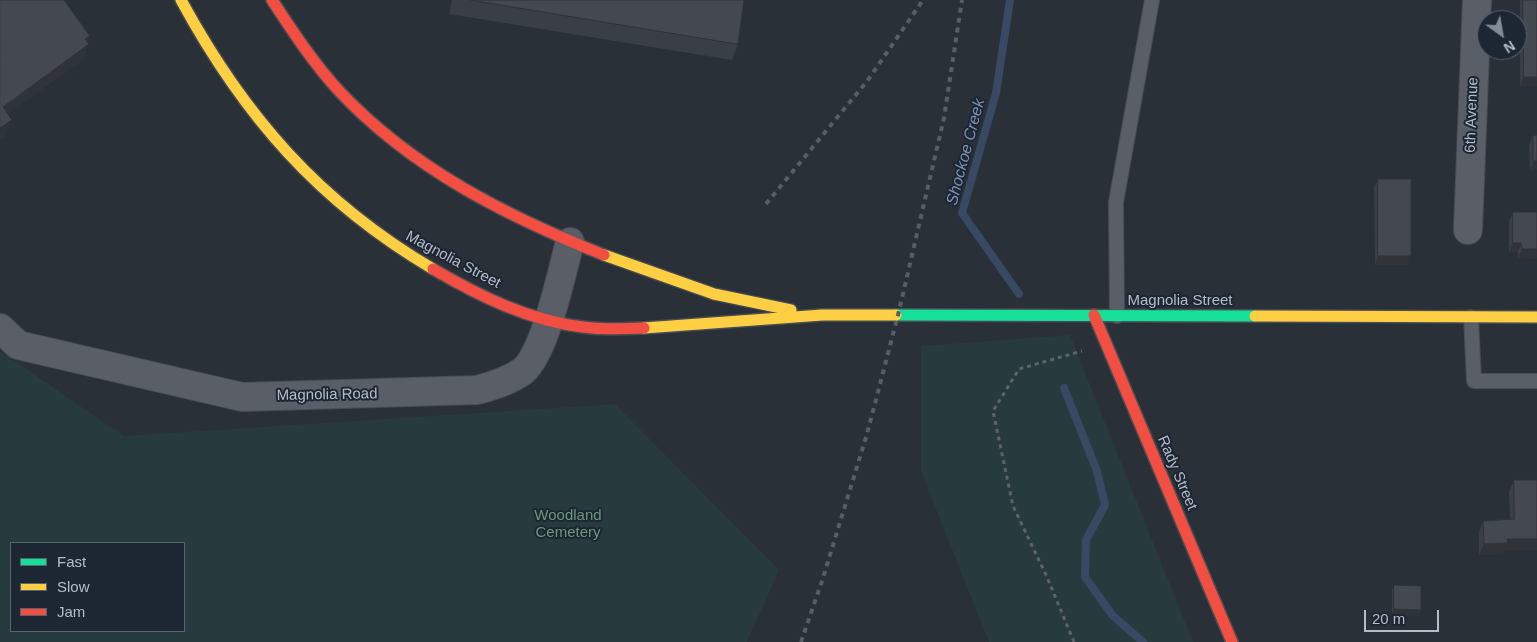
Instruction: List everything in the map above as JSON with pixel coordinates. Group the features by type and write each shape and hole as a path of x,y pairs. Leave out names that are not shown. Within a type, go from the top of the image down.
{"main road":[{"name":"Magnolia Street","path":"181,0 209,52 233,90 287,156 318,186 387,241 423,264 509,307 548,320 574,326 610,328 735,324 822,315 1537,317"},
{"name":"Magnolia Street","path":"272,0 296,38 322,71 382,132 416,159 459,188 497,210 570,242 694,288 728,298 822,315"},
{"name":"Rady Street","path":"1094,316 1232,642"}],"street":[{"name":"6th Avenue","path":"1468,230 1477,0"},
{"name":"Magnolia Road","path":"0,328 18,345 242,397 477,390 502,383 522,371 537,351 548,320 570,242"}],"lane":[{"path":"1117,316 1116,202 1152,0"},
{"path":"1470,317 1474,382 1537,381"}],"path":[{"path":"1074,642 1047,577 1013,506 993,412 1020,369 1106,344"}],"green space":[{"path":"1070,335 1193,642 989,642 921,471 921,346"},
{"name":"Woodland Cemetery","path":"0,351 124,436 615,404 779,570 747,642 0,642"}],"building":[{"path":"0,0 64,0 90,36 85,39 89,44 3,107 12,120 0,128"},
{"path":"471,0 744,0 738,44"},
{"path":"1523,0 1537,0 1537,77 1524,77 1524,60 1527,60 1527,10 1523,10"},
{"path":"1537,135 1537,161 1533,161 1533,136"},
{"path":"1378,179 1411,179 1411,256 1378,256"},
{"path":"1513,212 1537,212 1537,249 1522,249 1521,243 1513,243"},
{"path":"1514,480 1537,480 1537,539 1507,539 1508,543 1484,544 1483,521 1514,519"},
{"path":"1394,585 1421,586 1421,610 1394,609"}],"waterway":[{"name":"Shockoe Creek","path":"1010,0 996,93 962,213 1019,294"},
{"name":"Shockoe Creek","path":"1064,388 1097,471 1105,505 1086,540 1085,577 1113,616 1143,642"}],"railway":[{"path":"766,204 868,80 923,0"},
{"path":"801,642 823,578 867,434 898,315 944,118 962,0"}],"traffic: fast":[{"path":"896,315 1255,316"}],"traffic: slow":[{"path":"181,0 231,82 288,153 354,215 392,243 433,269"},
{"path":"604,255 714,294 791,310"},
{"path":"644,328 822,315 896,315"},
{"path":"1255,316 1537,317"}],"traffic: jam":[{"path":"272,0 304,48 330,81 368,120 398,144 430,167 497,207 604,255"},
{"path":"433,269 487,298 544,319 591,328 644,328"},
{"path":"1094,315 1232,642"}]}
